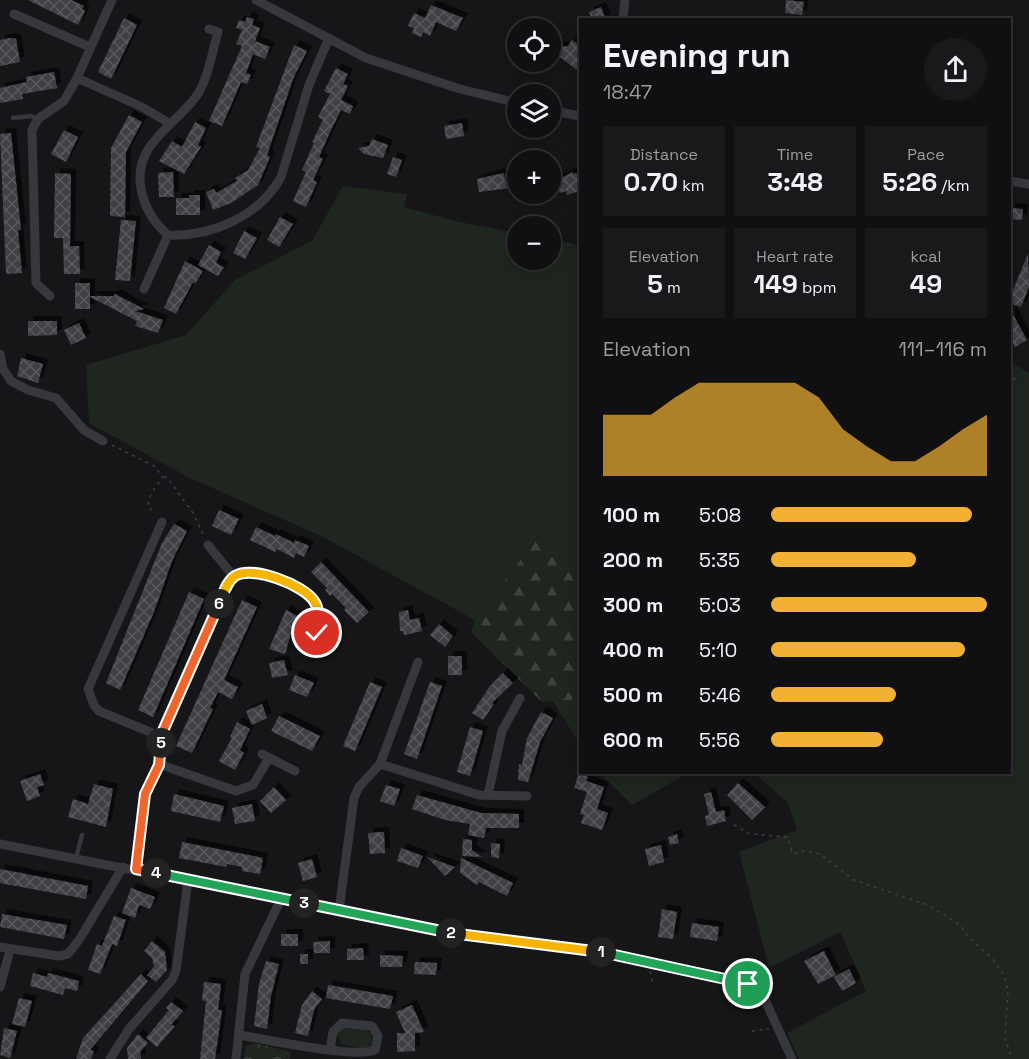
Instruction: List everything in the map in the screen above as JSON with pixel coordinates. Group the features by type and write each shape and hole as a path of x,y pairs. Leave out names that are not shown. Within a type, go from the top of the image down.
{"street":[{"path":"50,296 36,283 32,130 38,119 59,107 77,78 112,0"},
{"path":"256,0 366,58 507,100"},
{"path":"622,18 625,0"},
{"path":"14,14 24,16 90,47"},
{"path":"209,29 218,32 199,90 150,146 139,169 146,208 168,235 186,236 231,221 261,204 274,190 281,177 309,86 329,38"},
{"path":"77,78 142,107 169,123"},
{"path":"561,112 579,116"},
{"path":"1011,181 1029,184"},
{"path":"144,289 168,235"},
{"path":"0,354 3,369 11,381 28,390 56,398 84,430 103,441"},
{"path":"162,522 88,689 99,711 162,737"},
{"path":"208,545 234,577"},
{"path":"136,869 145,794 159,765 162,737 228,584 242,573 259,572 310,596 319,612 314,644 317,651"},
{"path":"339,910 354,798 359,787 380,764 405,689 418,662"},
{"path":"488,795 502,731 520,698"},
{"path":"159,765 236,791 253,785 266,756 295,771"},
{"path":"380,764 479,795 527,796"},
{"path":"0,844 458,934 648,961 755,986 760,989 792,1059"},
{"path":"0,987 5,948 59,956 68,954 79,940 123,867"},
{"path":"110,1059 129,1029 172,980 176,971 188,880"},
{"path":"236,1059 245,974 281,899"},
{"path":"238,1035 330,1050 356,1054 370,1053 377,1046 378,1036 372,1026 342,1023 333,1032 330,1050"}],"lane":[{"path":"13,118 31,116 38,119"},
{"path":"76,858 82,836"}],"path":[{"path":"103,441 153,466 163,477 167,477 193,513 208,545"},
{"path":"162,522 148,506 152,489 163,477"},
{"path":"734,825 750,834 787,837 793,854 804,851 820,854 854,880 928,905 960,925 969,938 991,957 1004,975 1008,990 1005,1038 1012,1059"},
{"path":"648,961 653,986"},
{"path":"752,1031 778,1029"}],"green space":[{"path":"343,186 407,194 404,207 455,221 507,231 507,270 561,270 561,241 579,245 579,558 538,537 475,620 323,537 190,478 89,423 86,365 186,335 235,280 312,241"},
{"path":"1011,363 1029,373 1029,386 1011,378"},
{"path":"1011,378 1029,386 1029,1059 799,1059 787,1033 866,991 840,932 769,968 739,852 797,830 788,803 755,774 1011,774"},
{"path":"538,537 579,558 579,699 542,702 471,632 475,620"},
{"path":"579,699 579,743 553,701"},
{"path":"601,774 686,774 632,805"},
{"path":"344,1026 365,1028 372,1035 371,1046 365,1049 341,1044 337,1032"},
{"path":"254,1043 291,1052 290,1059 244,1059 246,1046"}],"building":[{"path":"28,0 71,0 84,6 82,9 85,11 78,25"},
{"path":"786,0 804,2 802,15 785,13"},
{"path":"431,5 463,18 456,31 436,22 430,36 423,32 421,37 412,33 414,28 408,26 414,13 425,18"},
{"path":"601,7 605,18 591,18 589,12"},
{"path":"247,17 254,19 252,25 260,28 255,41 270,47 265,59 253,54 246,73 251,75 247,84 241,82 222,126 209,121 242,46 236,44 242,30 236,28 239,20 245,22"},
{"path":"124,18 137,25 111,79 98,72"},
{"path":"16,39 20,62 0,66 0,40"},
{"path":"572,40 579,45 577,50 579,52 579,71 561,58 561,47 568,46"},
{"path":"294,45 307,51 293,79 267,155 270,157 258,185 231,203 213,210 206,192 214,189 216,193 237,181 235,178 248,170 260,148 256,147"},
{"path":"336,68 348,74 343,84 348,86 341,100 353,106 350,114 341,110 332,128 319,157 323,159 313,180 317,182 306,207 293,201 306,172 302,170 314,143 312,142 323,120 318,117 330,94 324,91"},
{"path":"54,72 57,88 22,94 23,99 0,103 0,88 27,82 26,77"},
{"path":"129,115 142,122 126,152 125,217 110,216 111,148"},
{"path":"195,122 206,128 198,145 201,147 184,174 159,161 172,141 182,147"},
{"path":"462,123 464,136 446,139 444,126"},
{"path":"64,130 78,137 66,162 51,154"},
{"path":"11,133 21,230 18,230 22,273 6,274 0,134"},
{"path":"372,139 388,145 383,158 364,154 358,148 369,146"},
{"path":"393,157 402,160 396,177 387,174"},
{"path":"173,172 174,197 159,197 158,173"},
{"path":"573,172 573,174 579,172 579,191 567,195 566,191 561,193 561,178"},
{"path":"55,173 71,174 70,246 79,246 80,274 64,274 63,238 54,238"},
{"path":"504,173 507,188 479,192 477,179"},
{"path":"189,195 200,195 200,215 176,215 176,198 189,198"},
{"path":"1011,208 1023,209 1022,220 1011,219"},
{"path":"280,217 293,224 279,247 267,240"},
{"path":"121,220 136,221 130,281 115,280"},
{"path":"244,231 257,238 245,259 233,253"},
{"path":"209,245 221,252 216,263 224,267 218,276 198,265"},
{"path":"1028,254 1029,287 1021,307 1011,303 1011,295"},
{"path":"185,261 203,271 195,284 193,282 176,314 164,308"},
{"path":"75,283 90,283 90,296 114,296 115,294 144,309 135,311 163,320 158,333 135,326 137,321 90,297 90,309 75,309"},
{"path":"1011,311 1027,340 1015,347 1011,340"},
{"path":"28,321 57,321 57,335 28,336"},
{"path":"79,323 86,338 71,345 64,330"},
{"path":"21,358 43,364 38,383 17,376"},
{"path":"219,510 239,519 231,535 212,526"},
{"path":"174,524 187,531 172,561 154,612 120,690 106,683 162,543"},
{"path":"256,527 294,543 295,540 309,546 304,557 296,553 294,558 277,549 275,552 250,540"},
{"path":"321,562 369,612 357,623 332,594 330,596 325,590 327,588 311,572"},
{"path":"189,592 204,599 153,717 138,710"},
{"path":"242,600 257,607 224,680 238,687 232,699 218,692 210,708 213,709 192,753 176,746"},
{"path":"286,610 301,618 291,634 285,654 269,649"},
{"path":"408,610 410,620 419,618 422,631 404,635 403,631 400,631 399,612"},
{"path":"439,624 453,636 445,647 430,635"},
{"path":"448,656 462,656 462,675 448,675"},
{"path":"284,660 288,675 272,678 269,663"},
{"path":"503,673 513,683 492,703 494,704 483,720 472,713 490,686"},
{"path":"295,675 314,683 307,697 289,690"},
{"path":"370,682 382,687 355,751 343,746"},
{"path":"430,682 442,686 417,759 404,754"},
{"path":"262,704 267,718 252,725 246,711"},
{"path":"541,712 553,718 540,742 528,782 518,780 519,764 522,765 527,738"},
{"path":"279,716 320,736 312,751 271,731"},
{"path":"237,722 250,729 240,750 244,753 235,770 219,761 232,738 230,737"},
{"path":"470,727 483,731 470,776 457,772"},
{"path":"579,773 588,776 586,781 604,787 597,809 608,813 602,830 581,823 584,815 580,814 587,792 574,788"},
{"path":"40,774 44,785 37,787 40,796 27,801 20,781"},
{"path":"738,783 765,807 752,820 727,795"},
{"path":"94,784 113,789 106,827 68,817 73,799 88,804"},
{"path":"386,785 400,789 394,806 380,801"},
{"path":"274,787 286,800 271,813 260,801"},
{"path":"711,792 716,812 724,810 726,821 707,826 705,816 709,815 704,794"},
{"path":"174,794 224,806 220,822 171,811"},
{"path":"417,795 481,813 519,814 519,828 486,828 484,838 468,835 470,824 445,820 412,809"},
{"path":"252,804 255,821 235,824 232,808"},
{"path":"384,832 385,853 370,854 368,833"},
{"path":"677,834 679,843 670,845 668,837"},
{"path":"463,839 472,840 472,850 482,857 462,856"},
{"path":"182,842 263,858 260,874 242,871 242,867 227,864 226,867 179,858"},
{"path":"491,843 500,844 499,858 491,857"},
{"path":"661,845 664,862 649,866 645,849"},
{"path":"401,848 423,856 418,868 397,861"},
{"path":"427,857 455,867 445,876"},
{"path":"461,858 513,883 507,896 479,882 477,885 460,873"},
{"path":"312,859 317,877 303,881 298,863"},
{"path":"0,869 88,886 86,899 0,883"},
{"path":"131,888 155,897 150,909 139,905 135,918 122,913"},
{"path":"662,909 677,912 673,939 658,937"},
{"path":"2,914 67,925 64,939 0,927"},
{"path":"114,916 126,920 117,946 112,944 100,974 88,970 97,944 102,946"},
{"path":"692,923 719,927 717,941 690,937"},
{"path":"281,934 298,934 298,946 281,946"},
{"path":"152,941 165,952 167,970 156,982 147,975 154,967 152,958 144,951"},
{"path":"330,941 330,953 314,953 313,942"},
{"path":"363,948 364,960 347,960 347,949"},
{"path":"824,951 836,975 818,984 804,961"},
{"path":"300,954 308,954 308,964 300,964"},
{"path":"380,955 403,956 402,967 380,967"},
{"path":"266,961 279,964 271,996 267,1029 254,1026 259,984"},
{"path":"415,962 437,963 436,975 414,974"},
{"path":"849,969 856,983 842,991 834,977"},
{"path":"33,973 47,977 48,973 79,981 77,991 65,988 63,995 30,986"},
{"path":"141,974 148,981 90,1050 94,1051 91,1059 76,1059 83,1038"},
{"path":"204,982 221,984 218,1010 222,1010 215,1059 200,1059 206,1001 202,1000"},
{"path":"328,985 393,996 390,1009 326,998"},
{"path":"312,991 322,999 314,1010 308,1036 295,1033 302,1005"},
{"path":"19,998 32,1001 25,1027 12,1024"},
{"path":"171,1002 183,1011 171,1025 175,1026 157,1047 146,1038 169,1010 166,1008"},
{"path":"412,1005 424,1032 415,1033 415,1051 397,1052 397,1033 405,1033 396,1012"},
{"path":"4,1028 17,1031 10,1058 0,1055"},
{"path":"138,1034 148,1043 140,1052 141,1059 128,1059 127,1048"}],"route":[{"path":"317,633 319,612 310,596 298,589 259,572 251,571 234,577 228,584 162,733 159,765 145,794 136,869 422,928 628,957 748,984"}]}
